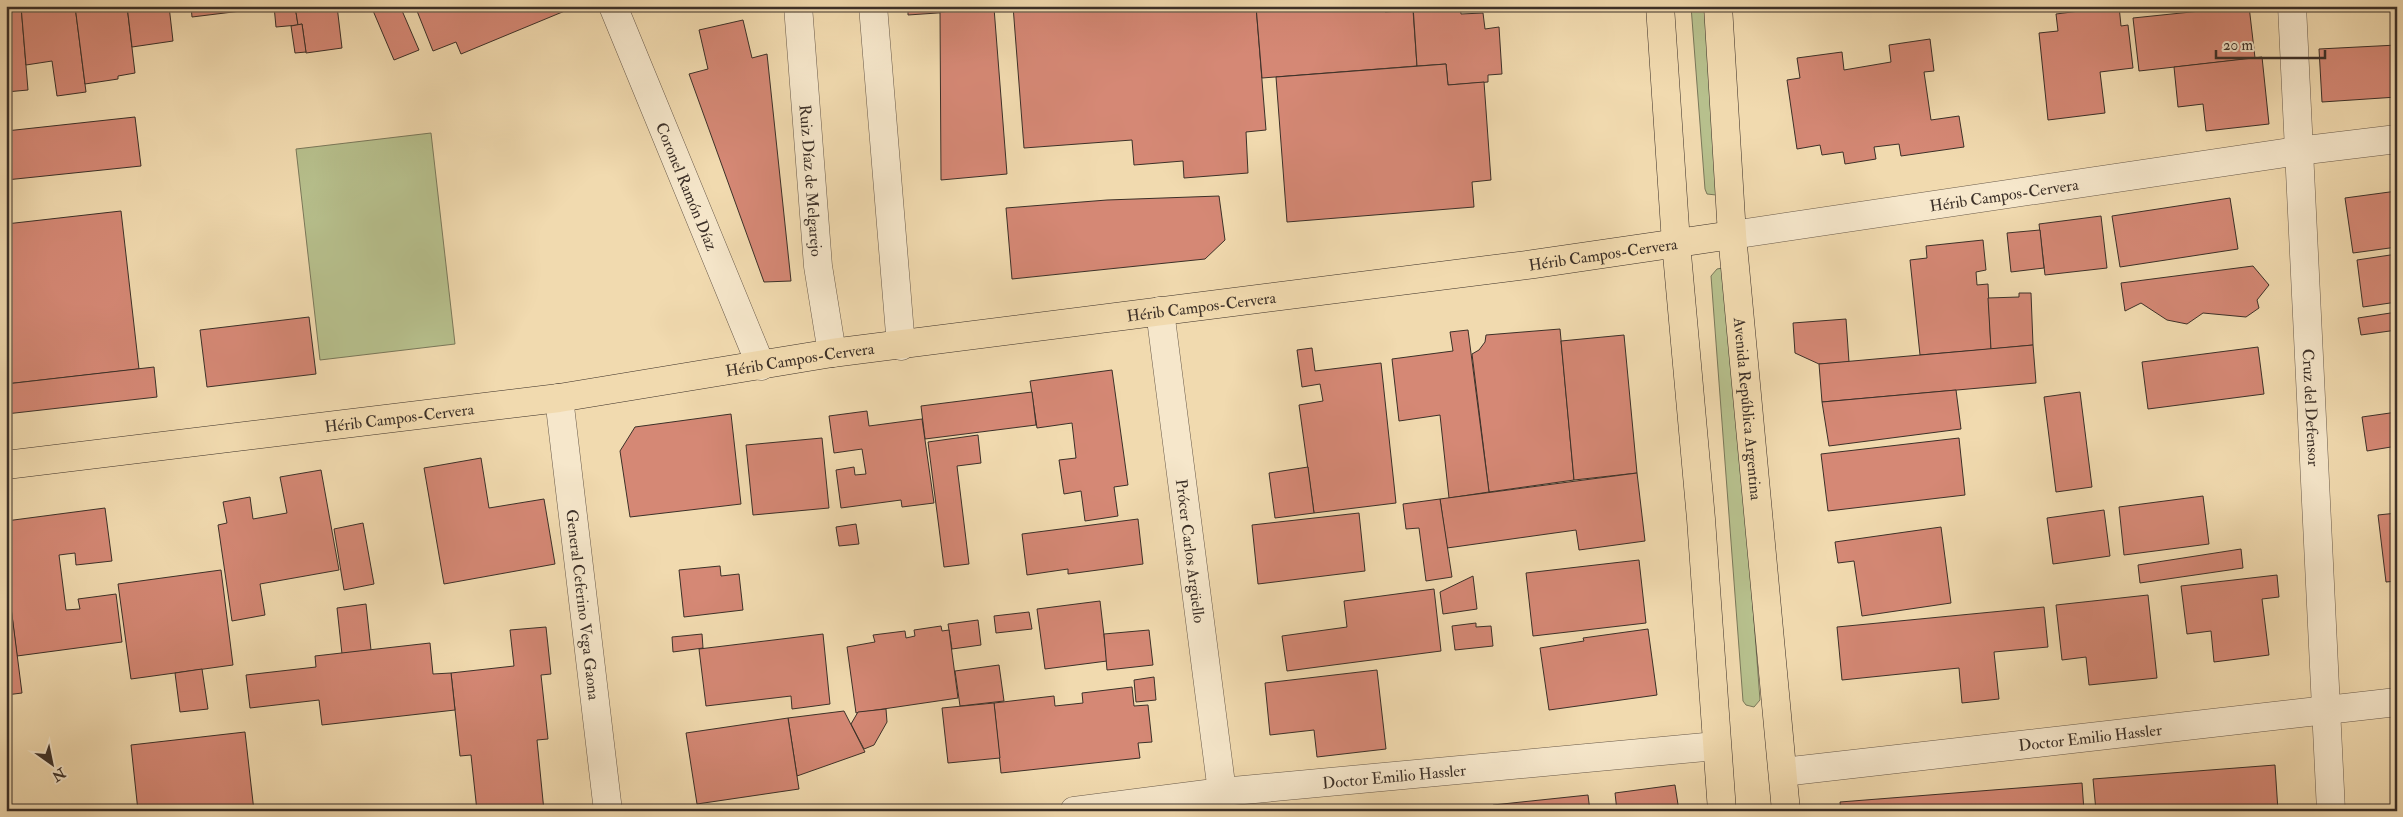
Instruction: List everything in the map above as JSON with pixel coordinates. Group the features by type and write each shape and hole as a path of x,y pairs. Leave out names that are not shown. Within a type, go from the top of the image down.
{"main road":[{"path":"1660,6 1676,244 1701,519 1722,811"},
{"name":"Avenida República Argentina","path":"1718,6 1732,235 1786,811"},
{"name":"Hérib Campos-Cervera","path":"6,465 559,398 832,353 901,346 1676,244 1732,235"}],"street":[{"name":"Coronel Ramón Díaz","path":"613,6 761,366"},
{"name":"Ruiz Díaz de Melgarejo","path":"798,6 818,266 832,353"},
{"path":"873,6 901,346"},
{"name":"Cruz del Defensor","path":"2292,6 2331,811"},
{"name":"Hérib Campos-Cervera","path":"1732,235 2298,151 2397,139"},
{"name":"Prócer Carlos Argüello","path":"1160,311 1222,792"},
{"name":"General Ceferino Vega Gaona","path":"559,398 608,811"},
{"name":"Doctor Emilio Hassler","path":"1783,772 2397,702"},
{"name":"Doctor Emilio Hassler","path":"1074,811 1222,792 1716,746"}],"green space":[{"path":"1691,6 1708,6 1716,195 1707,194 1705,189"},
{"path":"431,133 455,344 320,360 296,149"},
{"path":"1722,268 1728,277 1760,700 1754,707 1746,705 1743,701 1711,276 1717,269"}],"building":[{"path":"6,6 21,6 28,90 6,92"},
{"path":"21,6 75,6 86,92 57,96 52,61 26,65"},
{"path":"75,6 127,6 135,73 118,76 118,79 85,84"},
{"path":"127,6 169,6 173,41 132,47"},
{"path":"191,6 274,6 274,7 192,17"},
{"path":"274,6 295,6 298,25 276,27"},
{"path":"295,6 337,6 342,48 306,53 302,24 298,25"},
{"path":"371,6 400,6 419,50 394,60"},
{"path":"415,6 571,6 572,8 461,54 456,42 433,51"},
{"path":"908,6 951,6 952,12 908,15"},
{"path":"1013,6 1256,6 1266,130 1246,132 1248,173 1184,178 1183,161 1134,165 1132,140 1024,148"},
{"path":"1256,6 1384,6 1385,12 1413,10 1417,66 1262,78"},
{"path":"1413,6 1460,6 1461,14 1483,13 1485,29 1499,27 1502,74 1488,75 1488,82 1448,85 1446,64 1417,66"},
{"path":"2119,6 2121,26 2128,25 2133,68 2100,72 2105,113 2048,120 2039,33 2058,31 2056,14"},
{"path":"2249,6 2255,58 2139,71 2133,18"},
{"path":"994,8 1007,174 941,180 940,12"},
{"path":"743,20 752,58 767,54 791,281 764,282 689,74 708,69 699,30"},
{"path":"302,24 306,52 295,53 291,26"},
{"path":"1930,39 1934,71 1924,72 1931,120 1959,116 1964,147 1901,156 1899,144 1874,147 1876,159 1845,164 1843,152 1822,155 1820,145 1797,149 1787,80 1800,78 1797,58 1842,52 1844,70 1891,62 1889,45"},
{"path":"2397,45 2397,97 2322,102 2319,49"},
{"path":"2262,57 2269,124 2206,131 2203,104 2178,107 2174,67"},
{"path":"1446,64 1448,85 1484,82 1491,180 1472,182 1474,207 1287,222 1276,77"},
{"path":"135,117 141,166 6,180 6,131"},
{"path":"2397,191 2397,247 2353,253 2345,198"},
{"path":"1219,196 1225,240 1205,259 1012,279 1006,208 1107,200"},
{"path":"2230,198 2238,249 2120,267 2112,216"},
{"path":"121,211 139,369 6,384 6,224"},
{"path":"2101,216 2107,268 2045,275 2039,224"},
{"path":"2040,230 2044,268 2011,272 2007,233"},
{"path":"1983,240 1986,270 1976,272 1977,285 1988,284 1991,349 1920,355 1910,260 1927,258 1926,246"},
{"path":"2397,254 2397,302 2363,307 2357,260"},
{"path":"2253,266 2269,285 2257,300 2259,308 2246,317 2203,313 2187,324 2167,320 2141,303 2125,311 2121,283"},
{"path":"2019,293 2031,293 2033,345 1991,349 1988,298 2019,297"},
{"path":"2397,312 2397,330 2361,335 2358,318"},
{"path":"309,317 316,374 207,387 200,330"},
{"path":"1846,319 1849,362 1819,364 1795,353 1793,323"},
{"path":"1560,329 1574,480 1489,492 1472,354 1479,350 1485,342 1486,335"},
{"path":"1468,330 1489,492 1449,498 1440,415 1399,421 1392,359 1453,351 1450,332"},
{"path":"1624,335 1637,473 1574,480 1561,341"},
{"path":"2033,345 2036,383 1822,402 1819,364"},
{"path":"2258,347 2264,394 2148,409 2142,362"},
{"path":"1312,348 1315,371 1381,363 1396,503 1314,513 1299,405 1323,401 1320,384 1302,387 1297,350"},
{"path":"154,367 157,397 6,414 6,384"},
{"path":"1112,370 1128,485 1114,487 1118,516 1085,521 1081,491 1064,494 1059,460 1076,458 1072,423 1037,428 1030,381"},
{"path":"1956,390 1961,429 1829,446 1822,402"},
{"path":"1032,392 1036,425 925,439 921,406"},
{"path":"2080,392 2092,487 2056,492 2044,397"},
{"path":"867,411 869,426 922,419 934,503 902,507 901,500 841,508 836,470 854,467 855,475 866,474 862,449 834,453 829,416"},
{"path":"2397,412 2397,446 2367,451 2362,417"},
{"path":"731,414 741,504 630,517 620,451 635,427"},
{"path":"978,435 981,463 957,466 969,564 944,567 928,442"},
{"path":"822,438 829,508 753,515 746,445"},
{"path":"1959,438 1965,495 1828,511 1821,454"},
{"path":"481,458 489,508 544,499 555,564 444,584 424,468"},
{"path":"1308,467 1314,513 1275,518 1269,473"},
{"path":"321,470 339,570 260,584 265,615 232,621 218,525 227,523 223,502 250,497 253,519 287,513 280,477"},
{"path":"1637,473 1645,541 1579,550 1576,530 1447,548 1440,499"},
{"path":"2203,496 2209,544 2124,555 2119,507"},
{"path":"1440,499 1452,577 1426,581 1419,528 1406,529 1403,504"},
{"path":"105,508 112,561 76,565 75,553 59,555 66,610 80,609 78,599 116,594 122,642 17,656 6,568 6,521"},
{"path":"2104,510 2110,556 2053,564 2047,518"},
{"path":"1359,513 1365,571 1258,584 1252,525"},
{"path":"2397,513 2397,581 2386,582 2378,515"},
{"path":"1138,519 1143,564 1068,574 1068,569 1027,575 1022,534"},
{"path":"363,523 374,584 344,590 334,529"},
{"path":"856,524 859,544 839,546 836,527"},
{"path":"1941,527 1951,603 1862,616 1854,561 1838,563 1835,542"},
{"path":"2241,549 2243,568 2140,583 2138,565"},
{"path":"1639,560 1646,623 1533,636 1526,573"},
{"path":"720,566 721,576 739,574 743,610 684,617 679,570"},
{"path":"6,568 22,693 6,695"},
{"path":"221,570 233,665 131,679 118,584"},
{"path":"2277,575 2279,597 2262,599 2269,655 2214,662 2211,631 2187,634 2181,586"},
{"path":"1473,576 1477,609 1443,614 1440,592"},
{"path":"1434,589 1441,651 1287,671 1282,636 1347,627 1344,601"},
{"path":"2148,595 2157,678 2089,685 2086,657 2062,660 2056,605"},
{"path":"1100,601 1107,661 1045,669 1037,609"},
{"path":"366,604 371,650 342,654 337,608"},
{"path":"2044,607 2048,647 1994,652 1999,699 1962,703 1959,668 1842,680 1837,627"},
{"path":"1029,612 1032,629 996,633 994,616"},
{"path":"978,620 981,645 952,649 948,624"},
{"path":"1476,623 1476,627 1491,626 1493,646 1455,650 1452,626"},
{"path":"941,626 942,631 949,630 958,698 856,713 847,647 875,642 873,635 905,631 906,638 915,636 914,630"},
{"path":"546,627 551,674 541,675 548,739 537,740 544,811 477,811 471,755 460,756 451,673 514,666 510,630"},
{"path":"1648,629 1657,695 1549,710 1540,648 1584,641 1583,638"},
{"path":"1149,630 1153,665 1107,670 1104,634"},
{"path":"702,634 703,648 673,652 672,637"},
{"path":"823,634 830,704 792,709 791,696 706,706 699,649"},
{"path":"430,643 433,674 451,673 455,710 322,725 319,700 250,708 246,675 316,667 315,656"},
{"path":"999,665 1004,701 960,706 955,671"},
{"path":"202,669 208,709 180,712 175,673"},
{"path":"1377,670 1386,749 1317,757 1314,730 1270,735 1265,683"},
{"path":"1154,677 1156,700 1136,702 1134,680"},
{"path":"1132,687 1134,706 1148,705 1152,742 1138,743 1140,758 1001,773 994,703 1054,696 1055,706 1083,703 1082,693"},
{"path":"994,703 1000,758 948,763 942,708"},
{"path":"886,709 887,722 874,745 864,749 851,724 858,712"},
{"path":"844,711 865,752 797,776 788,718"},
{"path":"788,718 799,789 697,804 686,733"},
{"path":"245,732 254,811 138,811 131,745"},
{"path":"2395,745 2397,745 2397,809"},
{"path":"2275,765 2278,811 2096,811 2093,779"},
{"path":"2082,783 2084,811 1841,811 1840,802"},
{"path":"1675,785 1679,811 1617,811 1615,793"},
{"path":"1588,795 1590,811 1494,811 1493,805"}]}
